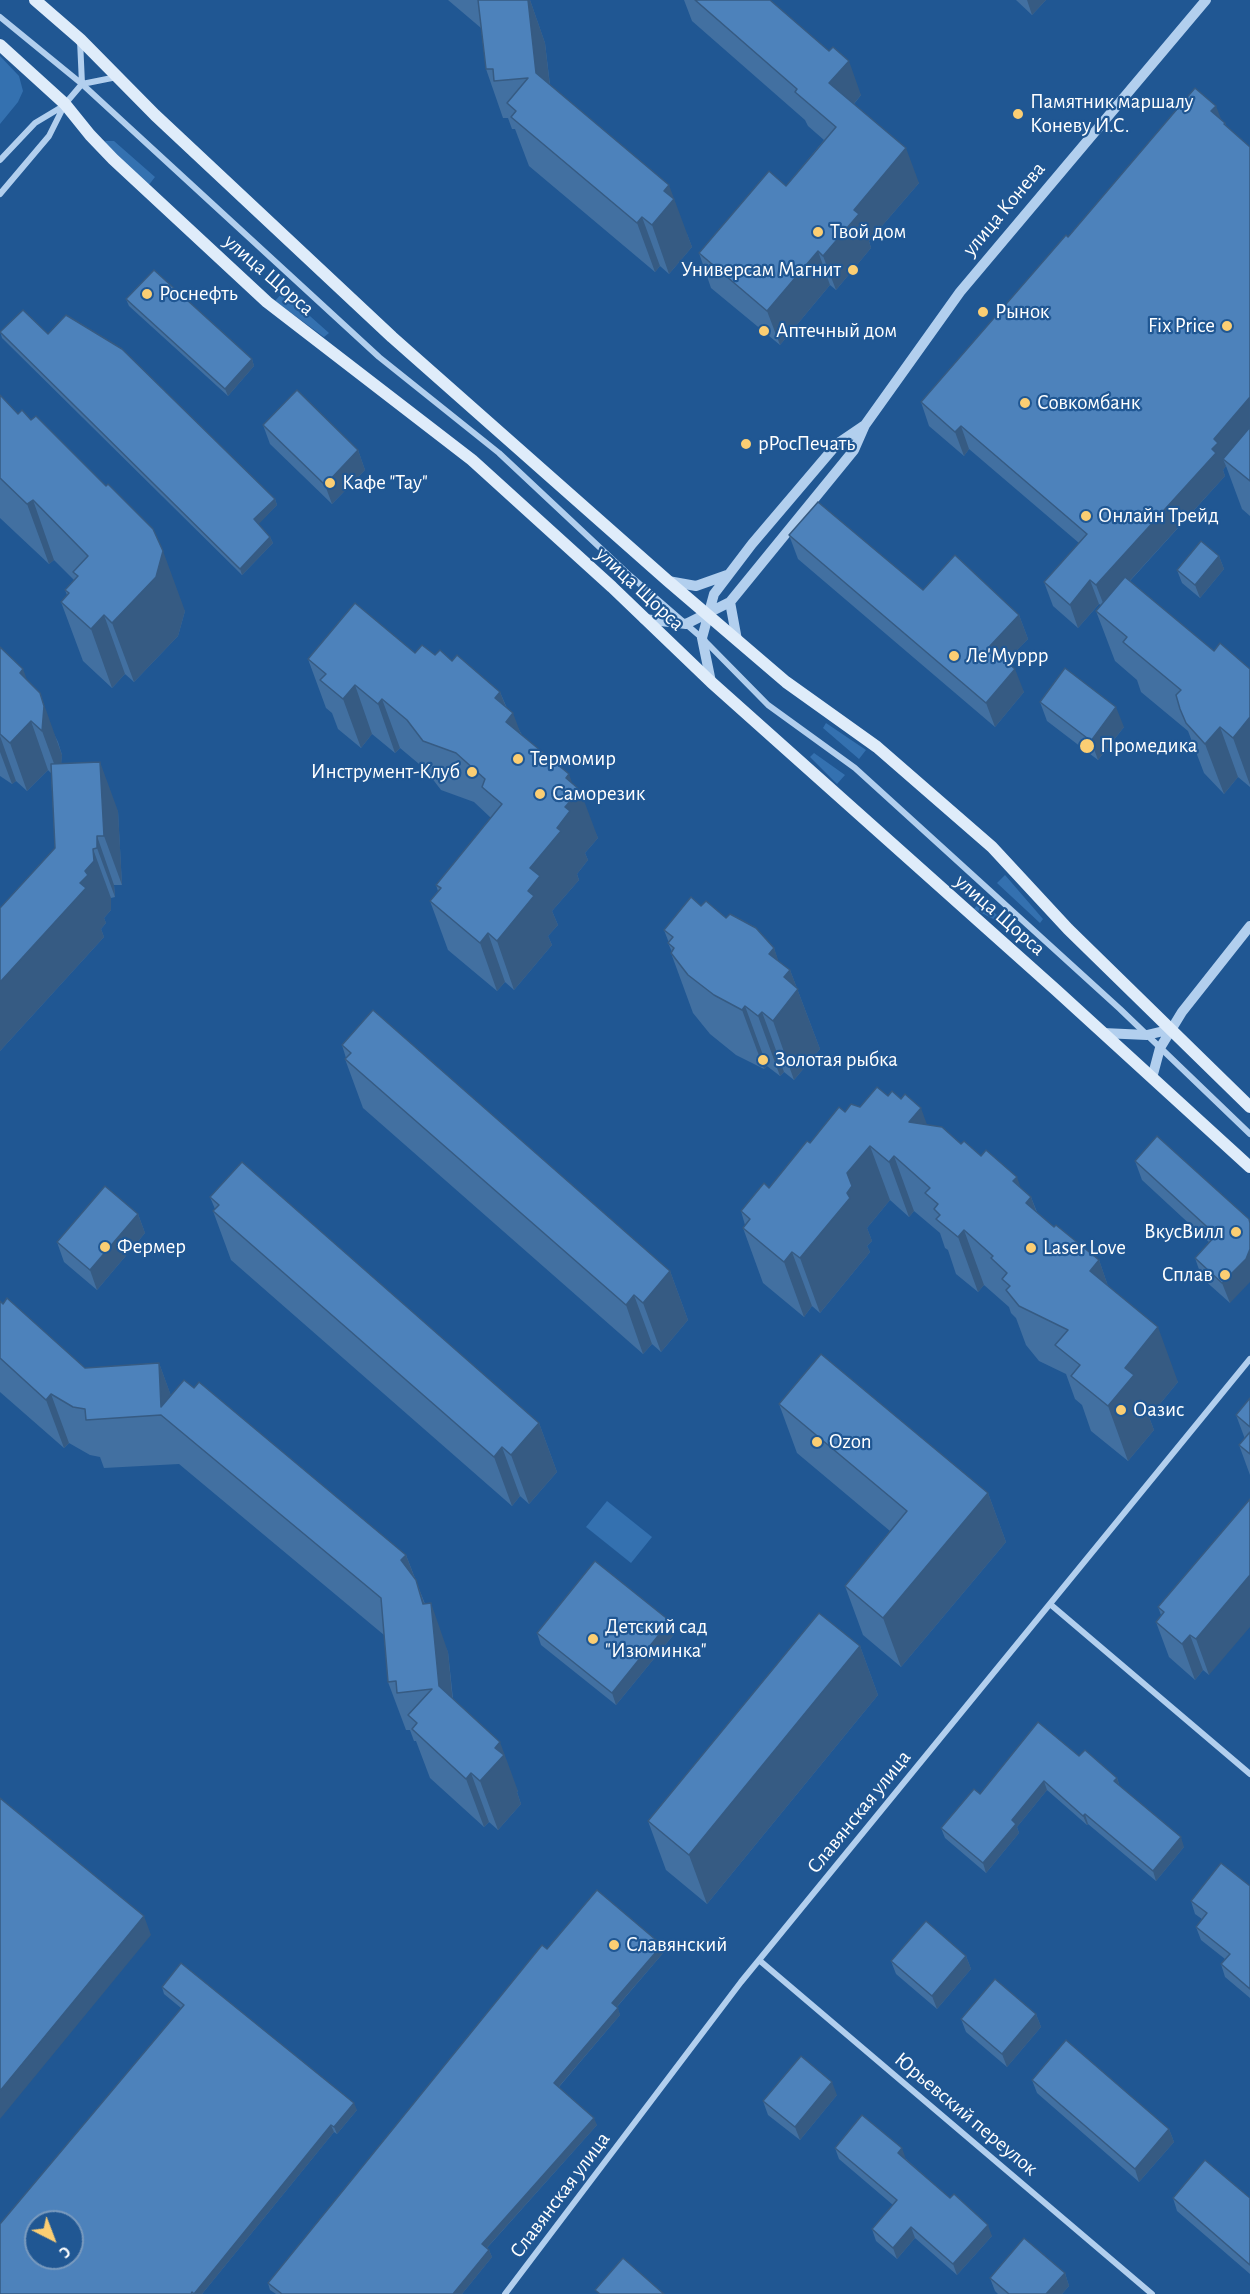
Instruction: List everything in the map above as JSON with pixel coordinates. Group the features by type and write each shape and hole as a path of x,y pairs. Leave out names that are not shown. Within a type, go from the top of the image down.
{"main road":[{"name":"улица Щорса","path":"34,0 80,39 155,115 384,329 668,581 786,682 877,747 992,847 1068,928 1250,1107"},
{"name":"улица Щорса","path":"0,45 65,104 113,159 267,302 472,460 612,587 711,682 1250,1167"}],"street":[{"name":"улица Конева","path":"686,624 730,602 854,450 865,424 960,292 1206,0"},
{"name":"улица Щорса","path":"0,17 82,84 378,357 499,453 627,573 702,638 768,705 855,768 1147,1035 1250,1134"},
{"path":"80,39 82,84"},
{"path":"0,194 49,136 65,104 82,84 117,77"},
{"path":"0,160 35,123 65,104"},
{"name":"улица Конева","path":"711,682 702,638 714,594 727,575 837,444 865,424"},
{"path":"668,581 696,586 727,575"},
{"path":"730,602 737,640"},
{"path":"644,619 686,624"},
{"path":"1152,1078 1160,1048 1182,1012 1250,926"},
{"path":"1103,1033 1147,1035 1172,1029"},
{"name":"Славянская улица","path":"509,2293 759,1960 1250,1359"},
{"path":"1050,1604 1250,1773"},
{"name":"Юрьевский переулок","path":"759,1960 1152,2294"}],"shaded area":[{"path":"0,56 19,76 23,91 18,102 0,124"},
{"path":"105,141 114,141 155,177 148,186 109,149"},
{"path":"283,292 329,333 324,337 275,301"},
{"path":"826,723 866,750 859,759 823,728"},
{"path":"814,753 845,775 837,784 810,757"},
{"path":"1005,875 1043,919 1040,923 997,883"},
{"path":"981,900 999,917 997,921 974,909"},
{"path":"607,1501 652,1537 631,1563 586,1527"}],"building":[{"path":"478,0 528,0 536,73 669,185 664,191 674,199 652,225 642,217 637,223 511,117 516,111 507,103 528,78 494,81 493,69 486,69"},
{"path":"695,0 770,0 829,51 833,47 849,61 829,83 906,148 854,210 859,214 823,256 818,251 767,311 699,253 769,171 786,186 836,127 795,92 797,89"},
{"path":"1195,88 1216,106 1211,111 1250,147 1250,397 1214,439 1218,443 1212,449 1216,453 1096,585 1090,580 1070,605 1044,582 1087,534 961,426 955,432 921,402 1066,235 1068,237"},
{"path":"154,270 252,359 225,389 126,299"},
{"path":"23,310 48,334 66,315 122,349 275,499 254,519 270,537 240,569 0,332"},
{"path":"297,390 358,450 325,485 263,425"},
{"path":"0,395 18,414 22,410 31,420 36,416 153,529 163,551 156,577 112,623 104,615 91,629 61,602 69,593 65,590 78,576 73,572 88,556 33,500 27,504 0,478"},
{"path":"1250,427 1250,481 1223,459"},
{"path":"818,502 923,590 955,555 1019,615 989,647 1015,669 986,703 789,535"},
{"path":"1201,541 1219,556 1195,585 1177,570"},
{"path":"1125,577 1214,651 1220,643 1250,669 1250,717 1233,738 1220,727 1205,744 1186,723 1176,695 1181,690 1123,642 1127,637 1096,611"},
{"path":"355,603 415,653 422,645 435,655 440,650 452,661 457,655 500,692 495,698 513,713 506,722 569,774 566,778 580,790 565,807 570,811 557,828 561,831 530,868 540,876 528,891 534,896 497,941 488,933 480,943 430,901 441,888 436,885 502,804 482,787 485,779 456,753 423,741 407,720 382,699 378,704 355,685 343,699 320,680 326,674 308,659"},
{"path":"0,647 23,669 20,673 40,693 44,706 42,731 31,721 10,743 0,734"},
{"path":"1065,668 1116,707 1091,741 1040,702"},
{"path":"100,762 104,836 97,836 97,848 93,849 94,861 85,871 88,875 80,883 86,888 0,982 0,908 55,848 51,764"},
{"path":"691,897 701,906 706,901 726,918 730,914 756,928 774,948 769,954 790,970 784,977 798,989 773,1021 762,1012 758,1016 745,1006 742,1010 714,995 688,975 671,953 674,948 668,943 673,937 664,930"},
{"path":"373,1010 670,1271 643,1303 634,1295 626,1305 345,1059 351,1053 342,1045"},
{"path":"877,1087 888,1096 892,1091 901,1099 905,1094 921,1108 909,1122 942,1127 961,1144 964,1141 981,1156 986,1150 1017,1177 1013,1181 1031,1197 1026,1203 1099,1260 1090,1271 1158,1327 1125,1368 1134,1375 1108,1406 1071,1376 1080,1365 1055,1345 1068,1330 1019,1306 1006,1290 1010,1286 1002,1279 1007,1273 991,1258 993,1256 964,1230 958,1237 936,1219 940,1215 934,1209 938,1204 925,1193 930,1188 894,1156 889,1162 870,1146 847,1173 852,1186 847,1193 850,1198 800,1258 792,1252 784,1262 743,1228 750,1219 741,1211 764,1183 769,1188 807,1141 810,1143 839,1107 845,1112 851,1104 860,1107"},
{"path":"1157,1136 1249,1219 1250,1249 1246,1259 1222,1283 1195,1258 1216,1235 1135,1161"},
{"path":"242,1162 539,1423 511,1455 502,1447 494,1457 213,1211 219,1205 210,1197"},
{"path":"105,1186 138,1214 90,1270 57,1242"},
{"path":"7,1298 85,1368 159,1363 161,1407 184,1380 194,1388 199,1382 406,1555 401,1560 416,1580 423,1604 431,1603 439,1686 500,1742 495,1748 504,1755 480,1781 471,1773 466,1779 412,1729 417,1723 408,1715 432,1689 397,1693 396,1681 388,1682 381,1598 161,1415 86,1420 85,1409 73,1407 51,1394 46,1400 0,1358 0,1301 3,1304"},
{"path":"821,1354 988,1493 883,1618 845,1586 907,1511 779,1404"},
{"path":"1250,1398 1250,1427 1236,1415"},
{"path":"1250,1432 1250,1454 1239,1445"},
{"path":"1250,1499 1250,1575 1196,1639 1190,1635 1182,1644 1156,1622 1164,1612 1158,1607"},
{"name":"Детский сад \"Изюминка\"","path":"595,1561 670,1621 612,1693 537,1633"},
{"path":"819,1613 860,1646 689,1855 648,1821"},
{"path":"1038,1722 1079,1756 1085,1750 1117,1778 1114,1781 1181,1837 1153,1871 1085,1814 1083,1816 1044,1781 1012,1820 1016,1824 983,1863 941,1828 974,1789 980,1794"},
{"path":"0,1798 144,1916 0,2091"},
{"path":"1221,1863 1250,1886 1250,1989 1221,1964 1230,1954 1196,1927 1207,1913 1191,1901"},
{"path":"597,1890 662,1945 612,2003 618,2008 554,2083 594,2118 482,2244 489,2250 453,2294 282,2294 268,2283 542,1945 547,1949"},
{"path":"926,1921 966,1956 932,1996 891,1961"},
{"path":"181,1963 354,2103 334,2127 331,2125 194,2294 192,2292 191,2294 0,2294 0,2224 184,2005 162,1987"},
{"path":"995,1979 1036,2014 1002,2054 961,2019"},
{"path":"1066,2040 1169,2129 1135,2169 1032,2080"},
{"path":"801,2056 832,2082 795,2127 763,2101"},
{"path":"862,2115 902,2148 898,2153 950,2198 954,2194 988,2225 953,2264 911,2227 893,2248 872,2229 897,2200 835,2148"},
{"path":"1205,2160 1250,2198 1250,2265 1173,2198"},
{"path":"1024,2238 1065,2273 1046,2294 1009,2294 990,2278"},
{"path":"623,2258 664,2294 600,2294 595,2290"}],"place":[{"name":"Памятник маршалу Коневу И.С.","path":"1018,114"},
{"name":"Твой дом","path":"818,232"},
{"name":"Универсам Магнит","path":"853,270"},
{"name":"Роснефть","path":"147,294"},
{"name":"Рынок","path":"983,312"},
{"name":"Fix Price","path":"1227,326"},
{"name":"Аптечный дом","path":"764,331"},
{"name":"Совкомбанк","path":"1025,403"},
{"name":"рРосПечать","path":"746,444"},
{"name":"Кафе \"Тау\"","path":"330,483"},
{"name":"Онлайн Трейд","path":"1086,516"},
{"name":"Ле'Муррр","path":"954,656"},
{"name":"Промедика","path":"1087,746"},
{"name":"Термомир","path":"518,759"},
{"name":"Инструмент-Клуб","path":"472,772"},
{"name":"Саморезик","path":"540,794"},
{"name":"Золотая рыбка","path":"763,1060"},
{"name":"ВкусВилл","path":"1236,1232"},
{"name":"Фермер","path":"105,1247"},
{"name":"Laser Love","path":"1031,1248"},
{"name":"Сплав","path":"1225,1275"},
{"name":"Оазис","path":"1121,1410"},
{"name":"Ozon","path":"817,1442"},
{"name":"Детский сад \"Изюминка\"","path":"593,1639"},
{"name":"Славянский","path":"614,1945"}]}
